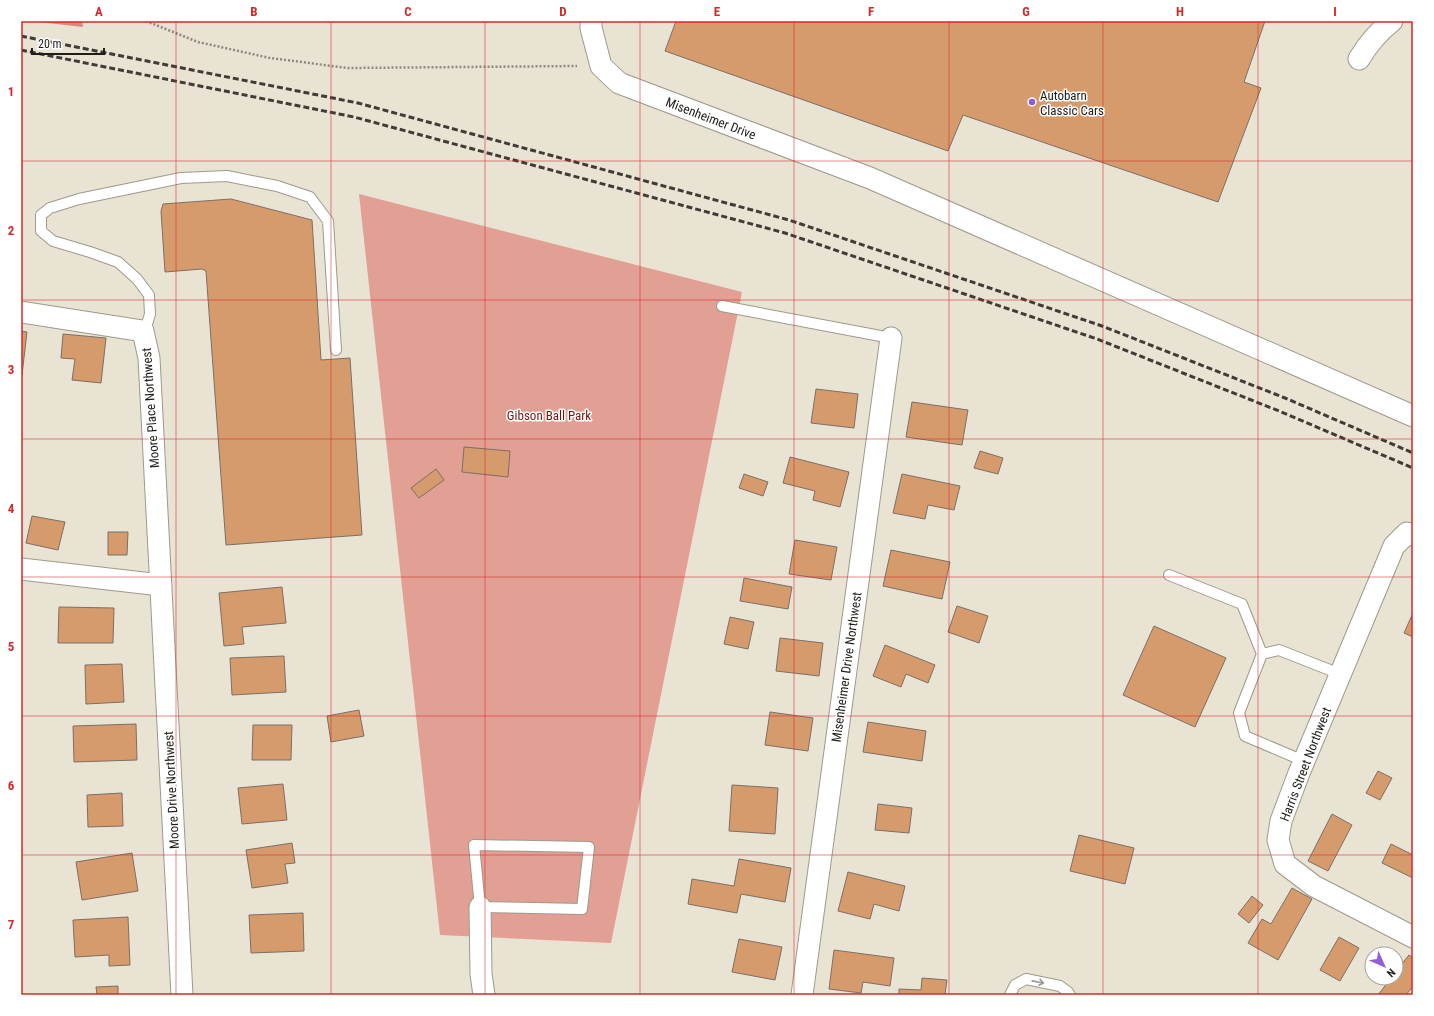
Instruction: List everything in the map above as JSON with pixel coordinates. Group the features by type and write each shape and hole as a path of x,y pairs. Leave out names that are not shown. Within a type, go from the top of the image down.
{"street":[{"path":"591,21 591,28 601,66"},
{"path":"1359,59 1369,43 1392,21"},
{"name":"Misenheimer Drive","path":"601,66 619,83 870,178 1413,416"},
{"name":"Moore Place Northwest","path":"21,312 142,331 149,358 160,585"},
{"name":"Misenheimer Drive Northwest","path":"802,995 891,338"},
{"name":"Harris Street Northwest","path":"1410,534 1394,546 1304,761 1282,821 1278,840 1285,864 1314,886 1413,937"},
{"path":"21,569 160,585"},
{"name":"Moore Drive Northwest","path":"160,585 182,995"},
{"path":"480,907 481,974 484,995"}],"lane":[{"path":"142,331 147,324 150,314 149,295 137,279 118,262 53,241 41,231 41,215 50,208 79,199 130,188 181,178 227,176 277,186 310,197 328,221 336,350"},
{"path":"722,306 891,338"},
{"path":"1168,575 1242,604 1262,654 1239,713 1245,736 1304,761"},
{"path":"1262,654 1279,650 1340,674"},
{"path":"474,845 589,848 582,909 480,907 474,845"},
{"path":"1010,995 1015,985 1026,979 1060,986 1070,995"}],"path":[{"path":"146,21 198,42 270,58 348,68 601,66"}],"green space":[{"name":"Gibson Ball Park","path":"359,194 742,292 611,943 440,935"}],"shaded area":[{"path":"30,21 82,21 83,27"}],"building":[{"name":"Autobarn Classic Cars","path":"676,21 1265,21 1244,82 1261,88 1218,202 963,115 948,151 665,51"},
{"path":"231,199 312,220 321,360 350,358 362,535 226,545 206,271 202,269 165,272 161,211 163,204"},
{"path":"21,331 27,332 22,375 21,374"},
{"path":"63,334 106,338 101,383 72,380 75,359 61,358"},
{"path":"816,389 858,394 854,428 811,423"},
{"path":"912,402 968,410 962,445 906,437"},
{"path":"464,447 510,451 508,477 462,472"},
{"path":"980,451 1003,458 998,474 974,468"},
{"path":"790,457 849,472 840,507 813,500 815,491 783,483"},
{"path":"436,469 444,480 419,498 411,488"},
{"path":"744,474 768,482 763,496 739,488"},
{"path":"902,474 960,486 954,510 928,505 925,519 893,513"},
{"path":"32,516 65,522 58,550 26,543"},
{"path":"108,532 128,532 127,555 108,555"},
{"path":"795,540 837,547 831,580 789,574"},
{"path":"891,550 950,562 942,599 883,586"},
{"path":"744,578 792,587 788,609 740,601"},
{"path":"282,587 286,623 242,627 244,644 224,646 219,593"},
{"path":"957,606 988,616 979,643 948,632"},
{"path":"59,607 114,608 113,643 58,643"},
{"path":"1413,613 1413,637 1404,633"},
{"path":"730,617 754,622 748,649 724,644"},
{"path":"1154,626 1226,658 1195,727 1123,695"},
{"path":"780,638 823,643 819,676 776,671"},
{"path":"885,645 935,665 928,683 906,674 901,687 873,676"},
{"path":"284,656 286,692 232,695 230,658"},
{"path":"122,664 124,702 86,704 85,665"},
{"path":"359,710 364,736 331,742 327,716"},
{"path":"770,712 813,718 808,751 765,745"},
{"path":"868,722 926,731 922,761 863,752"},
{"path":"136,724 137,760 74,762 73,726"},
{"path":"253,725 292,725 291,760 252,760"},
{"path":"1378,771 1392,778 1380,800 1366,793"},
{"path":"283,784 287,820 242,824 238,788"},
{"path":"732,785 778,788 775,834 729,831"},
{"path":"122,793 123,826 88,827 87,795"},
{"path":"878,804 912,808 909,833 875,830"},
{"path":"1332,814 1352,825 1328,871 1308,861"},
{"path":"1079,835 1134,848 1125,884 1070,871"},
{"path":"292,843 295,863 285,864 288,883 252,888 246,850"},
{"path":"1391,844 1413,855 1413,878 1382,863"},
{"path":"132,853 138,891 82,900 76,862"},
{"path":"739,859 791,868 785,902 741,894 737,913 688,904 692,879 734,886"},
{"path":"848,872 905,886 899,911 874,904 870,919 838,911"},
{"path":"1292,888 1312,899 1278,960 1248,943 1262,919 1271,924"},
{"path":"1252,896 1263,905 1249,923 1238,914"},
{"path":"303,913 304,951 251,953 249,915"},
{"path":"128,917 130,965 109,966 109,955 75,957 73,920"},
{"path":"1339,937 1359,948 1340,981 1320,970"},
{"path":"739,939 782,947 775,980 732,972"},
{"path":"834,950 894,958 890,986 863,982 861,993 829,989"},
{"path":"1409,955 1413,958 1413,986 1406,995 1378,995 1385,986 1404,986 1404,961"},
{"path":"922,978 947,980 945,995 899,995 899,989 921,990"},
{"path":"118,986 118,995 97,995 96,987"}],"railway":[{"path":"21,36 358,103 789,220 1102,326 1285,398 1413,453"},
{"path":"21,50 354,117 785,233 1097,339 1279,411 1413,468"}],"place":[{"name":"Autobarn Classic Cars","path":"1032,102"}]}
